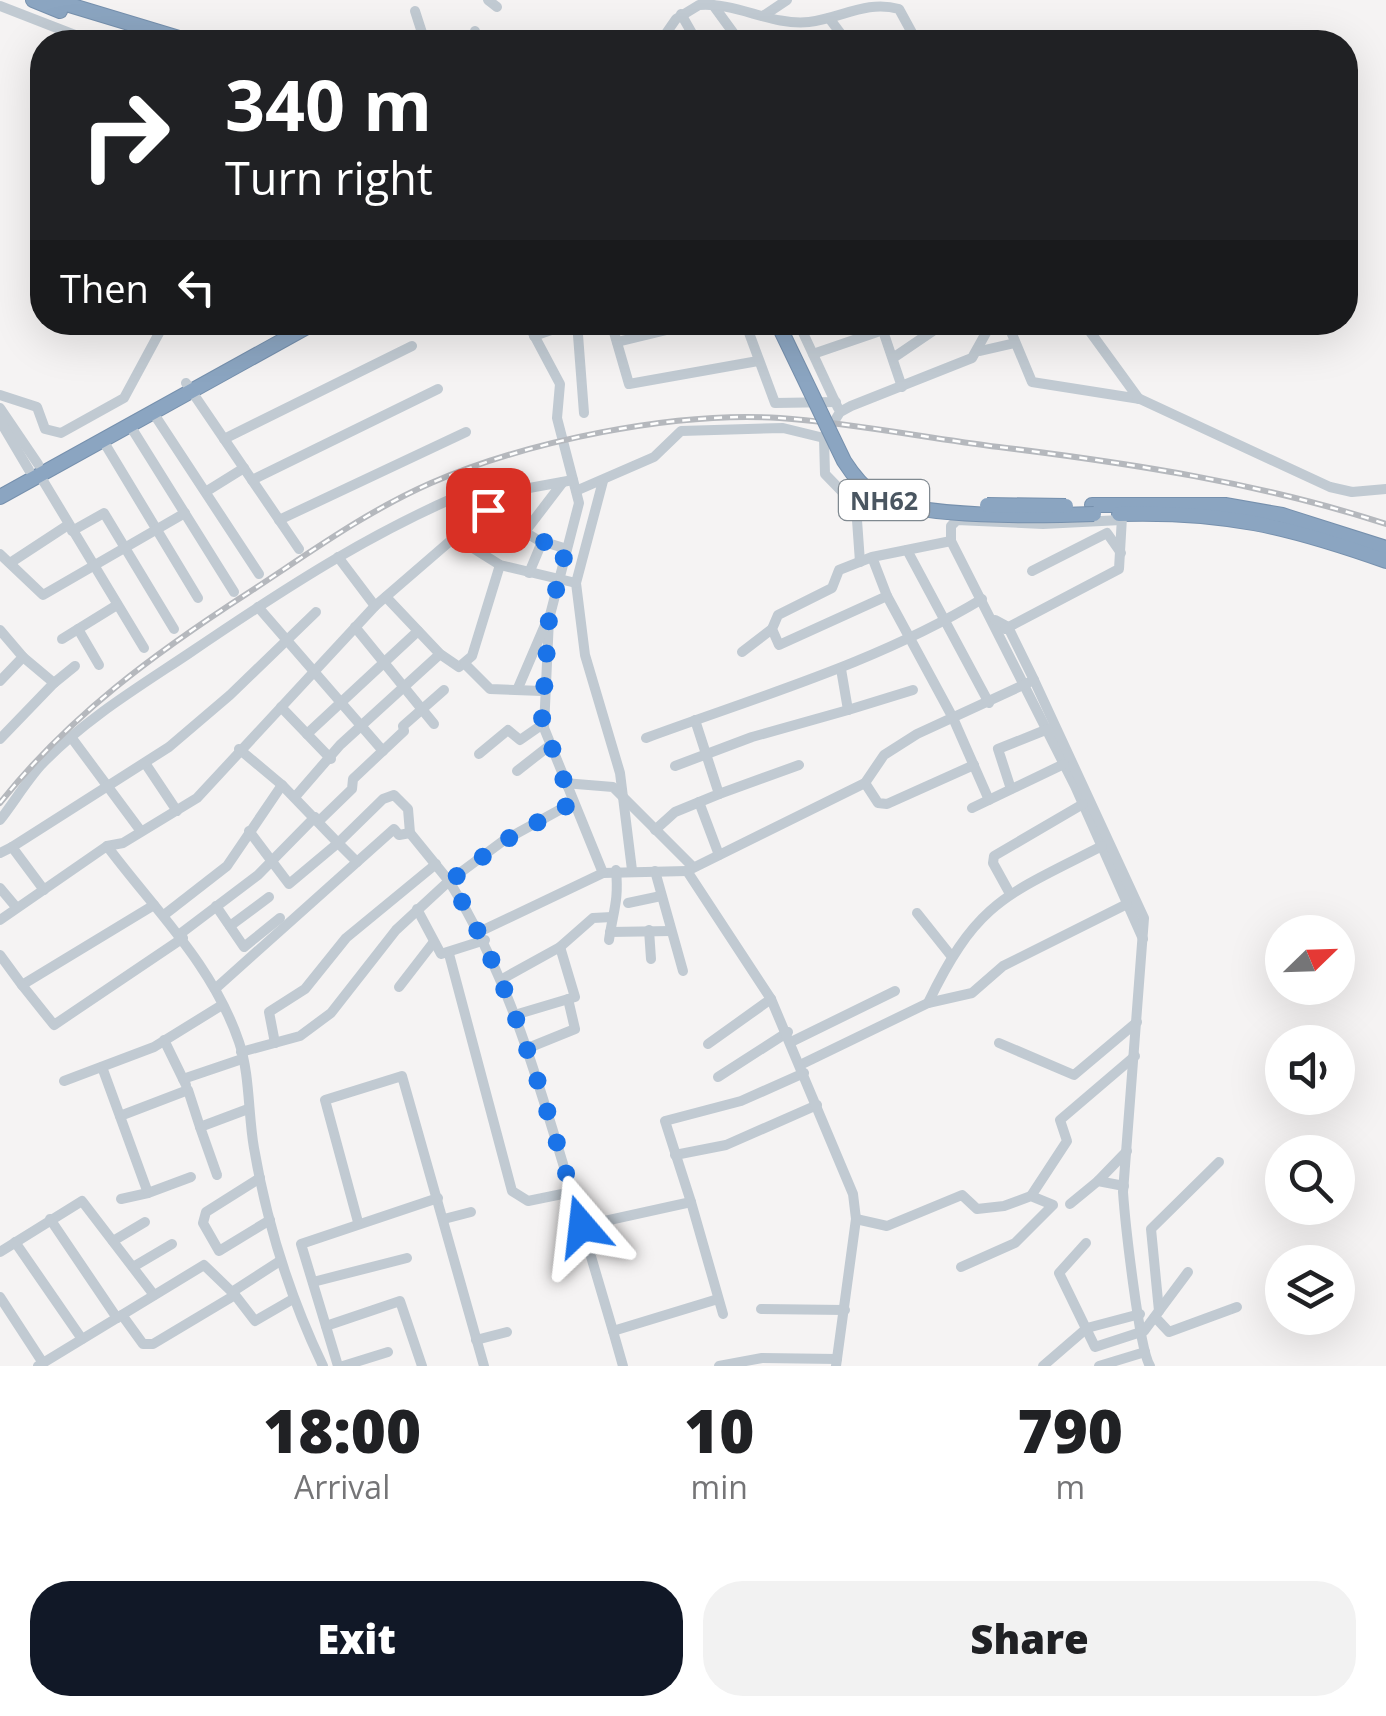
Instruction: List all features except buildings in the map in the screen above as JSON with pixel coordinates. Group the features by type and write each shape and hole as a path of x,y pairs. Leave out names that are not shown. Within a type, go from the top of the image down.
{"highway":[{"path":"33,0 128,30"},
{"path":"53,0 156,30"},
{"path":"0,498 35,469 102,439 278,335"},
{"path":"0,487 291,335"},
{"name":"NH62","path":"784,335 844,462 855,478 879,498 1005,516 1093,510"},
{"name":"NH62","path":"794,335 854,460 882,489 1002,506 1219,514 1278,524 1386,561"},
{"name":"NH62","path":"1122,513 1202,502 1250,508 1386,548"}],"street":[{"path":"763,16 787,0"},
{"path":"669,30 681,14 699,2 789,22 829,18 866,0 898,5 910,30"},
{"path":"712,5 731,30"},
{"path":"0,6 62,30"},
{"path":"415,12 422,30"},
{"path":"681,14 690,30"},
{"path":"829,18 836,30"},
{"path":"0,395 36,406 50,432 86,422 124,398 158,335"},
{"path":"537,335 534,336 560,384 557,418 580,512 566,549 549,619 543,724 603,873"},
{"path":"573,335 584,413"},
{"path":"615,335 627,382 633,384 758,361"},
{"path":"617,342 646,335"},
{"path":"749,335 775,403 838,407 902,387 960,364 980,351 1015,343"},
{"path":"804,335 838,407 824,438 826,474 856,506 860,562"},
{"path":"813,354 859,335"},
{"path":"884,335 902,387"},
{"path":"892,358 926,335"},
{"path":"980,351 987,335"},
{"path":"1012,335 1029,379 1036,384 1140,400 1330,487 1352,492 1386,488"},
{"path":"1092,335 1140,400"},
{"path":"224,439 412,346"},
{"path":"189,387 298,549"},
{"path":"252,480 438,389"},
{"path":"0,408 5,425 144,648"},
{"path":"152,411 259,574"},
{"path":"129,424 234,592"},
{"path":"0,920 108,846 124,843 197,798 375,606 507,492 601,482 654,457 681,431 783,428 824,438"},
{"path":"279,520 466,432"},
{"path":"102,439 198,598"},
{"path":"207,491 244,468"},
{"path":"0,820 39,767 71,737 258,607 338,556 480,486 499,481 507,492"},
{"path":"601,482 576,583 585,655 620,773 632,870"},
{"path":"524,533 574,485"},
{"path":"488,510 542,542 566,549"},
{"path":"10,563 104,512 174,629"},
{"path":"1004,630 1116,572 1122,566 1122,513 1043,524 961,520 952,526 951,541 994,620 1004,630 1144,918 1124,1186 1126,1237 1150,1366"},
{"path":"0,554 43,596 185,514"},
{"path":"1032,571 1107,533 1122,555"},
{"path":"457,538 500,566 576,583"},
{"path":"742,652 772,629 778,615 832,588 840,570 872,557 951,541"},
{"path":"530,573 542,542"},
{"path":"907,550 988,702"},
{"path":"338,556 375,606"},
{"path":"872,557 887,596 952,718 990,800"},
{"path":"386,597 453,666 465,664 472,656 500,566"},
{"path":"772,629 779,645 887,596"},
{"path":"646,738 841,669 910,639 982,599"},
{"path":"62,639 117,605"},
{"path":"258,607 285,641 316,669 383,751"},
{"path":"0,853 145,763 206,717 316,612"},
{"path":"518,688 528,657 549,619"},
{"path":"355,627 434,724"},
{"path":"78,629 99,665"},
{"path":"0,630 54,684"},
{"path":"307,734 381,661 418,631"},
{"path":"295,798 362,725 440,654"},
{"path":"0,680 24,657"},
{"path":"465,664 488,688 542,691"},
{"path":"0,740 75,666"},
{"path":"841,669 848,710"},
{"path":"418,910 432,944 441,954 449,954 603,873 691,867 865,782 884,755 1029,682"},
{"path":"1029,682 1142,939"},
{"path":"0,955 54,1025 182,936 272,862 444,690"},
{"path":"675,766 752,737 913,690"},
{"path":"281,707 331,759"},
{"path":"695,720 720,794"},
{"path":"479,754 504,732 510,731 520,740 543,724"},
{"path":"1012,789 998,749 1048,729"},
{"path":"71,737 140,830"},
{"path":"517,771 549,746"},
{"path":"239,750 282,784 356,862"},
{"path":"145,763 177,811"},
{"path":"972,808 1064,764"},
{"path":"660,824 699,802 799,765"},
{"path":"865,782 878,803 887,804 974,765"},
{"path":"564,783 621,790 660,824 691,867 792,1038 862,1221 836,1363 762,1358 719,1366"},
{"path":"164,916 215,878 282,784"},
{"path":"249,831 292,884 383,799 394,795 408,809 410,832 450,881 483,936 518,1014 623,1366"},
{"path":"699,802 714,857"},
{"path":"120,1116 241,1056 300,1036 331,1013 418,910 450,881 504,841 572,803"},
{"path":"1009,892 993,863 994,856 1083,804"},
{"path":"214,989 394,829 400,835 410,832"},
{"path":"108,846 182,936 222,1004 241,1056 260,1178 280,1257 293,1299 324,1366"},
{"path":"928,1002 952,956 982,914 1009,892 1102,846"},
{"path":"12,847 44,890"},
{"path":"274,1043 269,1012 305,989 346,938 436,864"},
{"path":"616,870 620,902 612,917 610,936 671,930"},
{"path":"655,872 684,972"},
{"path":"0,888 16,907"},
{"path":"628,902 661,896"},
{"path":"230,926 269,897"},
{"path":"722,1314 665,1122 741,1101 928,1002 972,993 1003,966 1127,904"},
{"path":"22,985 154,905"},
{"path":"216,906 244,947 280,918"},
{"path":"917,913 952,956"},
{"path":"504,978 560,947 593,918 612,917"},
{"path":"649,930 651,959"},
{"path":"398,988 432,944"},
{"path":"518,1014 568,999 574,992 560,947"},
{"path":"449,954 512,1191 528,1201 572,1192"},
{"path":"718,1076 895,991"},
{"path":"528,1048 574,1029 568,999"},
{"path":"708,1044 771,1000"},
{"path":"64,1081 164,1040 222,1004"},
{"path":"1074,1075 1137,1022"},
{"path":"164,1040 186,1085 217,1174"},
{"path":"999,1043 1074,1075 1090,1090"},
{"path":"1031,1196 1066,1143 1060,1120 1090,1090 1135,1056"},
{"path":"102,1066 148,1193"},
{"path":"358,1222 325,1100 397,1077 407,1084 484,1366"},
{"path":"675,1155 726,1145 818,1105"},
{"path":"200,1127 248,1109"},
{"path":"1070,1204 1127,1150"},
{"path":"1220,1162 1151,1229 1157,1315 1169,1332 1237,1306"},
{"path":"121,1199 191,1176"},
{"path":"260,1178 206,1212 203,1223 221,1251 270,1220"},
{"path":"1098,1181 1124,1186"},
{"path":"862,1221 897,1223 962,1194 977,1209 1031,1196 1053,1205 1029,1232 962,1267"},
{"path":"388,1352 366,1363 341,1366 301,1244 438,1198"},
{"path":"0,1252 82,1202 154,1296"},
{"path":"582,1226 691,1202"},
{"path":"444,1220 471,1212"},
{"path":"50,1219 143,1344 153,1344 233,1293 280,1257 302,1248"},
{"path":"113,1241 144,1222"},
{"path":"15,1242 82,1340"},
{"path":"1086,1243 1059,1272 1095,1347 1144,1332 1188,1272"},
{"path":"133,1267 172,1244"},
{"path":"313,1282 406,1258"},
{"path":"0,1297 40,1364 204,1265 254,1320 293,1299"},
{"path":"613,1332 718,1298"},
{"path":"326,1326 400,1301 422,1366"},
{"path":"761,1310 845,1310"},
{"path":"1043,1366 1087,1328 1140,1314"},
{"path":"476,1340 507,1332"},
{"path":"1099,1366 1145,1352"}],"railway":[{"path":"0,803 55,742 115,688 214,616 360,520 407,494 469,468 602,432 739,417 835,423 1194,476 1291,497 1386,524"}],"route":[{"path":"488,510 538,540 566,549 549,619 542,720 572,803 504,841 450,881 481,931 518,1014 582,1226"}]}
